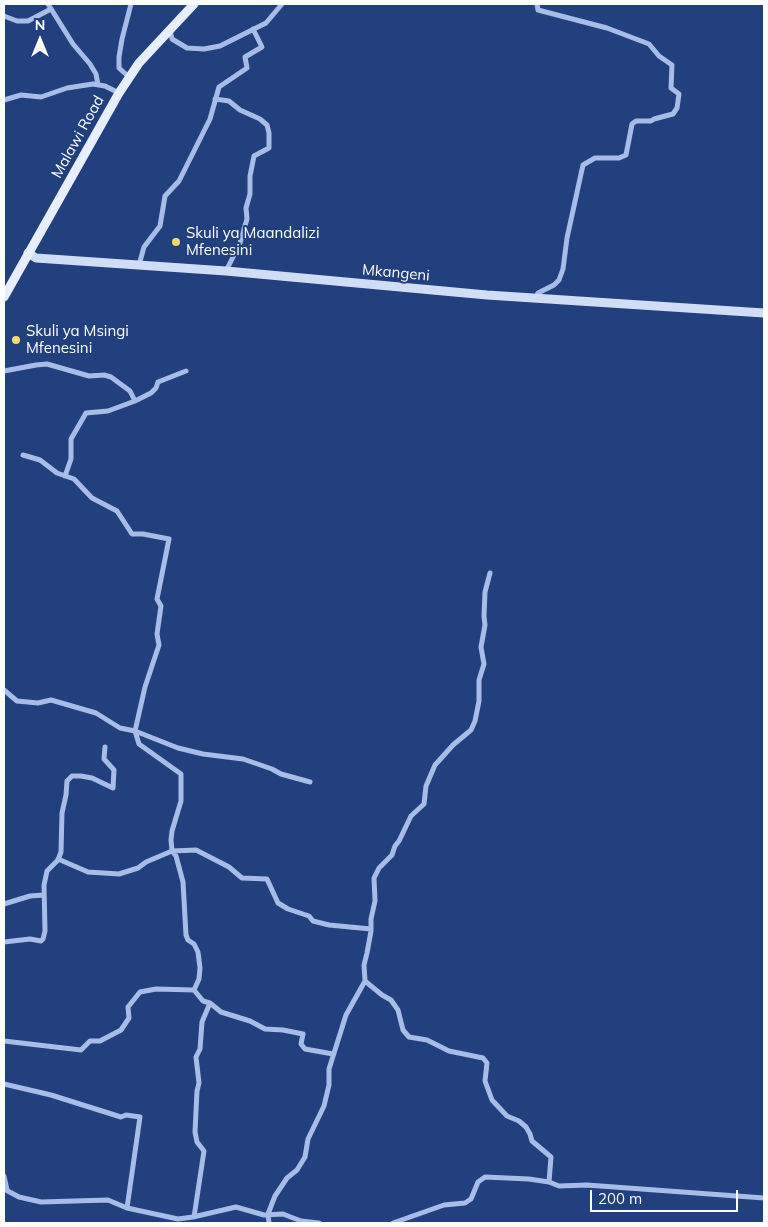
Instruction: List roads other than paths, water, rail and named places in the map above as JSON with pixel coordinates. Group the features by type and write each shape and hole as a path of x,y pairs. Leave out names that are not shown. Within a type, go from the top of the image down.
{"main road":[{"name":"Malawi Road","path":"4,297 129,77 139,63 194,4"}],"street":[{"path":"48,4 73,44 90,64 96,74 98,85"},
{"path":"129,77 119,68 119,57 131,4"},
{"path":"170,30 172,39 187,48 204,49 220,46 266,23 282,4"},
{"path":"536,298 538,294 559,280 563,269 568,233 583,165 595,158 619,158 626,155 632,124 636,121 652,121 673,114 677,108 679,94 671,88 672,65 659,56 649,44 607,28 538,10 537,4"},
{"path":"4,16 17,20 28,20 51,9"},
{"path":"139,265 144,247 160,226 165,196 179,181 210,118 219,87 247,68 245,57 262,47 253,29"},
{"path":"4,100 21,95 41,97 67,88 98,85 105,86 119,93"},
{"path":"215,99 228,101 240,110 260,120 267,125 269,133 269,148 254,156 250,176 250,194 246,208 247,218 240,243 226,270"},
{"name":"Mkangeni","path":"28,253 36,258 226,270 409,288 764,313"},
{"path":"4,371 36,364 47,364 89,376 104,374 130,391 135,401"},
{"path":"65,476 71,460 71,439 86,413 108,411 135,401 151,393 156,388 158,382 186,371"},
{"path":"23,455 40,460 57,473 74,479 92,498 117,511 132,534 169,539 157,599 161,606 157,634 159,645 145,687 135,731 139,744 181,774 180,801 172,831 172,851 176,856 183,882 186,935 198,952 199,979 194,990"},
{"path":"269,1223 268,1214 279,1189 287,1178 297,1170 305,1157 308,1139 324,1106 329,1085 329,1069 346,1015 365,981 364,965 375,901 374,878 379,868 392,855 394,846 399,841 411,816 424,804 426,786 435,765 453,745 471,730 475,721 479,700 479,680 484,664 481,647 485,625 485,592 490,573"},
{"path":"4,690 17,701 38,703 51,700 96,713 120,728 135,731 178,748 223,758 230,756 243,759 281,774 310,782"},
{"path":"4,942 30,939 43,940 45,931 44,895 47,871 58,858 61,848 62,813 68,779 72,776 92,778 113,788 114,770 104,759 105,747"},
{"path":"58,858 88,872 119,874 138,868 146,862 172,851 196,850 229,866 242,878 267,879 278,903 288,909 309,916 313,921 329,925 371,929"},
{"path":"4,904 30,896 44,895"},
{"path":"365,981 391,1000 398,1010 403,1030 408,1037 427,1040 449,1051 483,1058 487,1063 485,1081 492,1100 507,1116 519,1121 526,1127 532,1141 551,1157 549,1182"},
{"path":"4,1041 81,1050 90,1041 100,1040 121,1030 129,1018 128,1007 140,992 156,989 194,990 203,1001 221,1012 250,1021 265,1030 283,1030 303,1034 301,1044 305,1049 333,1054"},
{"path":"194,1217 204,1151 197,1142 195,1132 199,1083 196,1057 200,1049 201,1028 210,1004"},
{"path":"4,1084 51,1095 121,1117 126,1115 140,1117 127,1208"},
{"path":"4,1176 5,1190 19,1197 36,1201 108,1200 127,1208 178,1219 236,1207 268,1214 283,1214 301,1221 319,1223"},
{"path":"393,1223 428,1210 472,1200 478,1182 485,1177 529,1179 549,1182 559,1186 587,1185 764,1198"}],"place":[{"name":"Skuli ya Maandalizi Mfenesini","path":"176,242"},
{"name":"Skuli ya Msingi Mfenesini","path":"16,340"}]}
